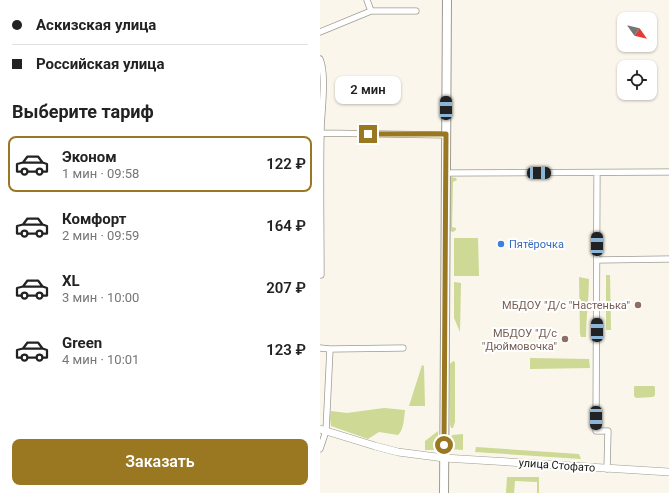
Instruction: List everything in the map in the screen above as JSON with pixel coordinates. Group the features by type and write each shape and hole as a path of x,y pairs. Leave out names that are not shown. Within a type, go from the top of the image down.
{"main road":[{"path":"444,493 447,0"}],"street":[{"path":"367,0 371,11"},
{"path":"320,32 371,11 416,11"},
{"path":"320,59 322,63 323,78 320,133 322,275"},
{"path":"320,133 446,134"},
{"path":"446,173 669,172"},
{"path":"597,173 596,431 608,431 607,468"},
{"path":"597,260 669,259"},
{"path":"320,348 403,348"},
{"path":"320,449 330,349"},
{"name":"улица Стофато","path":"323,430 390,450 444,458 669,472"}],"green space":[{"path":"451,177 456,178 457,180 453,182 452,227 456,228 456,230 453,232 448,230 448,182"},
{"path":"454,238 478,238 479,276 454,276"},
{"path":"606,275 610,275 611,330 606,330"},
{"path":"579,277 589,279 586,337 581,337 580,334"},
{"path":"454,282 461,283 460,332 454,318"},
{"path":"530,358 589,359 590,368 530,369"},
{"path":"453,361 455,362 455,422 453,428 451,428 450,364"},
{"path":"422,365 424,366 425,406 409,406"},
{"path":"635,386 654,386 655,395 653,397 636,398 634,396"},
{"path":"384,408 405,410 403,427 398,435 379,432 368,439 331,426 331,411 347,413"},
{"path":"438,431 438,449 425,450 425,441"},
{"path":"463,434 463,450 452,449 450,440 452,435"},
{"path":"476,447 579,454 581,459 475,452"},
{"path":"507,477 539,477 539,493 537,493 537,482 515,481 514,493 506,493"}],"place":[{"name":"Пятёрочка","path":"501,244"},
{"name":"МБДОУ \"Д/с \"Настенька\"","path":"638,305"},
{"name":"МБДОУ \"Д/с \"Дюймовочка\"","path":"565,339"}],"route":[{"path":"368,134 446,134 444,445"}]}
